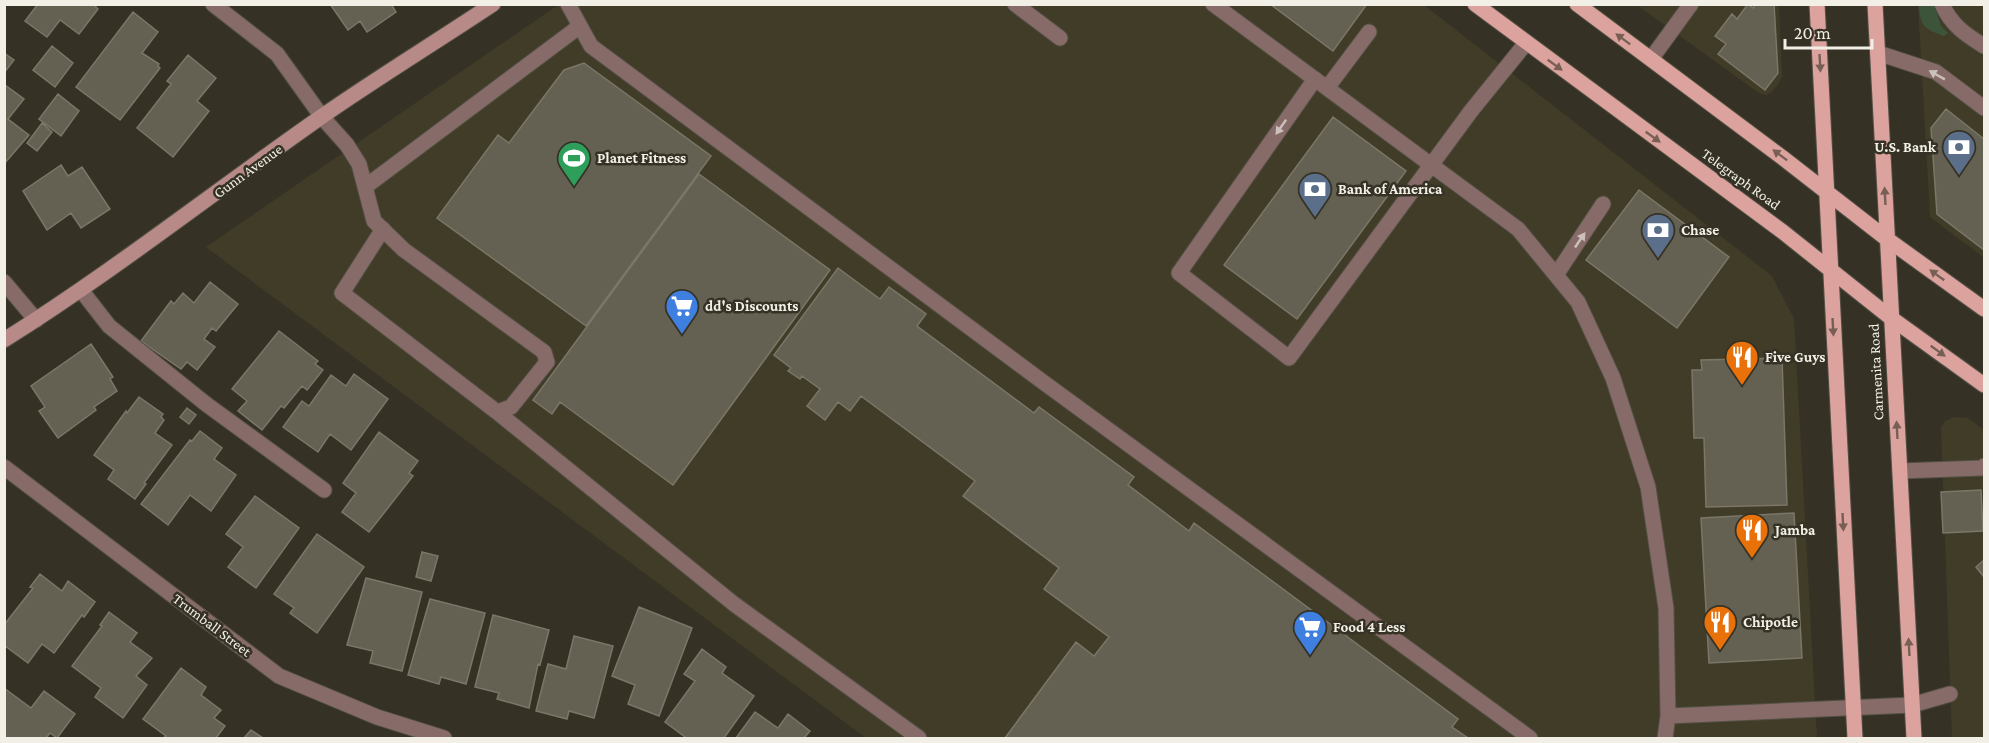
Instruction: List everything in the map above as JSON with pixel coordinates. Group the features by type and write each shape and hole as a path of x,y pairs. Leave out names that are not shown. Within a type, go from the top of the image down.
{"main road":[{"name":"Telegraph Road","path":"1474,4 1984,385"},
{"path":"1577,4 1984,309"},
{"path":"1817,4 1854,738"},
{"name":"Carmenita Road","path":"1875,4 1914,738"}],"street":[{"path":"213,4 278,54 322,117 347,145 359,164 374,221 404,250 544,352 547,362 511,407 497,412"},
{"name":"Gunn Avenue","path":"4,340 81,290 322,117 493,4"},
{"path":"568,4 591,46 1068,401 1530,738"},
{"path":"1016,4 1060,38"},
{"path":"1214,4 1518,229 1578,302 1613,378 1648,487 1666,608 1668,716 1665,738"},
{"path":"1651,59 1691,4"},
{"path":"1942,4 1949,19 1964,33 1984,46"},
{"path":"365,187 580,27"},
{"path":"1369,32 1321,84 1179,273 1289,358 1471,111 1526,43"},
{"path":"1878,53 1936,72 1984,108"},
{"path":"1556,275 1603,204"},
{"path":"382,229 342,293 497,412 734,604 919,738"},
{"path":"4,282 36,320"},
{"path":"81,290 109,327 206,404 324,490"},
{"path":"1900,471 1982,468 1984,466"},
{"name":"Trumball Street","path":"4,467 279,676 377,717 444,738"},
{"path":"1668,716 1912,705 1950,694"}],"shaded area":[{"path":"558,5 1424,5 1772,276 1794,319 1817,738 866,738 206,247"},
{"path":"1637,5 1779,5 1782,76 1779,83 1772,92 1766,95 1759,93"},
{"path":"1918,5 1984,5 1984,258 1930,217"},
{"path":"1954,417 1968,418 1984,430 1984,738 1952,738 1941,427 1945,421"}],"green space":[{"path":"1919,5 1934,5 1941,26 1948,33 1944,36 1924,26"}],"building":[{"path":"38,4 93,4 98,9 79,34 60,20 47,37 25,21"},
{"path":"330,4 391,4 396,12 367,32 360,21 348,30"},
{"path":"1270,4 1367,4 1333,51"},
{"path":"1748,4 1753,8 1756,4 1774,4 1778,73 1765,90 1718,54 1726,44 1715,36 1732,14 1737,19"},
{"path":"133,12 158,32 142,53 159,64 160,68 120,120 76,87"},
{"path":"52,46 73,63 55,87 33,70"},
{"path":"4,53 14,60 4,73"},
{"path":"188,55 216,78 197,101 209,111 173,157 137,128 171,84 167,81"},
{"name":"Planet Fitness","path":"584,63 711,156 586,326 437,218 498,135 509,143 564,70"},
{"path":"5,85 24,99 8,119 29,135 4,164"},
{"path":"58,94 79,111 61,136 39,119"},
{"name":"U.S. Bank","path":"1946,109 1984,139 1984,250 1937,214 1931,128"},
{"name":"Bank of America","path":"1333,117 1406,171 1297,319 1224,265"},
{"path":"42,123 52,132 37,151 27,143"},
{"path":"61,165 68,176 82,167 110,209 81,228 71,213 47,230 23,191"},
{"name":"dd's Discounts","path":"699,174 830,270 673,485 560,402 552,414 533,400"},
{"name":"Chase","path":"1639,190 1729,257 1677,328 1586,260"},
{"path":"838,268 880,299 889,287 926,314 917,326 1034,413 1039,407 1134,477 1128,485 1189,531 1194,523 1458,719 1452,727 1468,738 1005,738 1076,642 1094,656 1109,637 1044,589 1059,568 963,496 975,481 861,396 850,411 838,402 825,420 807,406 820,389 802,376 800,379 788,371 791,368 774,355"},
{"path":"210,282 238,304 216,331 212,328 204,339 215,347 197,370 187,362 181,369 141,341 171,301 174,304 183,293 194,303"},
{"path":"279,331 318,361 315,364 323,370 307,390 302,386 284,408 281,406 262,430 238,411 247,401 232,389"},
{"path":"91,344 113,377 110,379 117,391 94,407 96,410 58,438 39,411 45,407 31,386"},
{"path":"1782,358 1787,505 1706,507 1704,438 1694,438 1692,370 1702,370 1701,360"},
{"path":"354,374 388,399 351,450 330,434 318,452 283,427 302,401 309,406 331,375 346,386"},
{"path":"139,397 163,414 161,417 164,420 155,433 172,445 135,499 108,479 114,470 94,455"},
{"path":"187,408 196,415 189,424 180,417"},
{"path":"200,431 222,448 214,459 236,475 211,511 190,495 168,525 141,504 190,440 192,441"},
{"path":"379,432 418,461 409,473 413,476 369,532 342,512 356,493 343,483"},
{"path":"1981,490 1983,531 1943,533 1941,492"},
{"path":"255,496 299,528 256,588 228,567 243,547 226,534"},
{"path":"1794,513 1802,658 1709,663 1701,518"},
{"path":"317,534 364,567 317,633 290,613 294,608 274,594"},
{"path":"422,552 438,556 431,581 416,577"},
{"path":"1984,560 1984,577 1976,567"},
{"path":"40,574 62,591 68,581 95,602 84,617 82,615 54,653 42,644 28,663 4,645 4,625 33,588 30,587"},
{"path":"366,578 422,592 402,671 370,663 373,651 347,645"},
{"path":"430,599 485,613 466,684 441,677 439,684 408,675"},
{"path":"639,607 692,628 659,716 628,704 635,685 612,676"},
{"path":"109,612 137,633 130,642 152,658 136,676 147,685 123,718 95,697 101,688 72,666 102,626 100,625"},
{"path":"493,615 549,630 540,665 538,664 529,708 497,699 499,693 475,687"},
{"path":"574,636 613,646 594,718 569,711 567,719 536,711 548,664 566,669"},
{"path":"702,649 726,667 722,673 754,696 724,738 684,738 665,722 695,681 684,674"},
{"path":"181,668 206,687 201,695 221,710 214,718 225,726 216,738 163,738 166,736 143,719"},
{"path":"4,688 31,708 44,691 75,714 57,738 50,733 46,738 4,738"},
{"path":"755,712 778,728 788,714 810,731 804,738 736,738"},
{"path":"251,730 263,738 244,738"}],"place":[{"name":"U.S. Bank","path":"1959,176"},
{"name":"Planet Fitness","path":"574,187"},
{"name":"Bank of America","path":"1315,218"},
{"name":"Chase","path":"1658,259"},
{"name":"dd's Discounts","path":"682,335"},
{"name":"Five Guys","path":"1742,386"},
{"name":"Jamba","path":"1752,559"},
{"name":"Chipotle","path":"1720,651"},
{"name":"Food 4 Less","path":"1310,656"}]}
